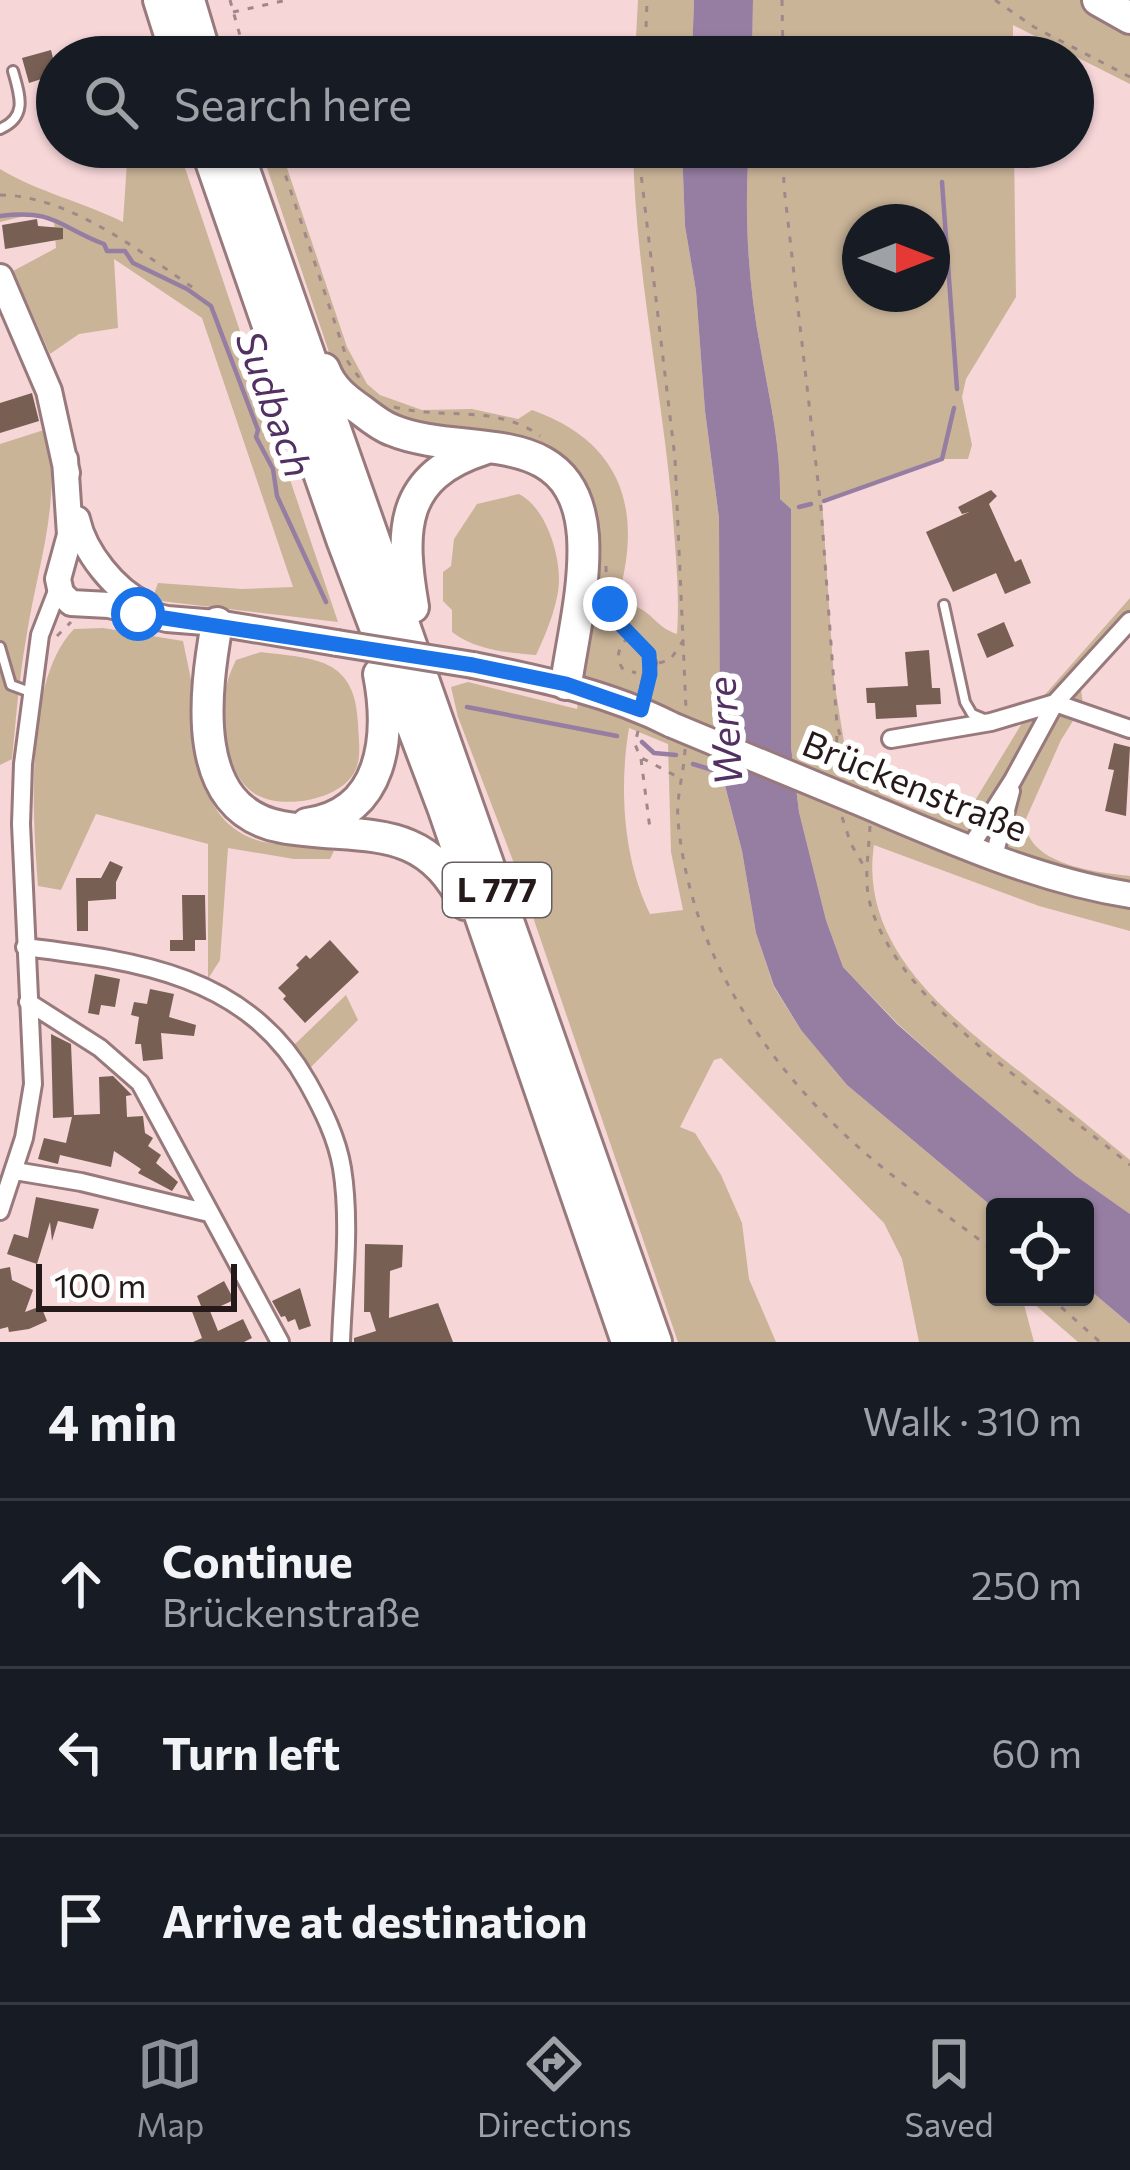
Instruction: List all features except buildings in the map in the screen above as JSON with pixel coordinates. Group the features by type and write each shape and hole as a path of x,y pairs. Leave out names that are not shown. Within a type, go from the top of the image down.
{"highway":[{"path":"159,0 170,36"},
{"path":"189,0 200,36"},
{"path":"1098,0 1130,18"},
{"name":"L 777","path":"213,168 344,542 444,809 627,1342"},
{"name":"L 777","path":"243,168 656,1342"},
{"name":"L 777","path":"281,281 303,312 327,377 342,397 389,429 530,455 566,483 583,534 582,575 566,684"},
{"path":"427,690 405,559 409,516 430,477 450,460 496,446"},
{"path":"202,621 208,742 215,771 243,808 279,827 334,818 361,798 383,758 386,710 377,664 344,571 344,542"},
{"name":"L 777","path":"279,827 388,837 418,848 446,872 463,898 495,988 508,1001"}],"main road":[{"path":"0,277 49,391 65,459 80,533 102,567 107,590 85,605 65,599 61,576 70,535 65,459"},
{"path":"61,576 81,556 102,567"},
{"name":"Brückenstraße","path":"102,567 125,595 202,621"},
{"name":"Brückenstraße","path":"85,605 473,665 566,684 640,719 864,798 993,860 1130,895"}],"street":[{"path":"0,1211 15,1171 33,1084 25,947 23,764 40,635 61,576"},
{"path":"38,655 60,618 85,605"},
{"path":"969,849 1055,703 1130,620"},
{"path":"891,739 991,722 1055,703 1130,729"},
{"path":"0,769 23,764"},
{"path":"993,860 1013,780"},
{"path":"25,947 173,973 210,987 254,1015 296,1061 327,1121 342,1168 341,1342"},
{"path":"28,1001 100,1048 140,1083 280,1342"},
{"path":"15,1171 209,1213"}],"lane":[{"path":"0,129 14,123 19,114 21,100 13,71"},
{"path":"944,604 965,703 972,714 991,722"},
{"path":"0,647 11,685 32,692"},
{"path":"640,719 651,669"}],"path":[{"path":"230,0 239,36"},
{"path":"232,13 287,0"},
{"path":"646,36 647,0"},
{"path":"782,0 783,36"},
{"path":"995,0 1051,36"},
{"path":"1094,58 1130,77"},
{"path":"283,168 348,362 365,387"},
{"path":"641,168 675,458 686,636 684,765 678,777 678,818 693,905 726,985 780,1065 857,1146 986,1245"},
{"path":"784,168 826,559 837,725 846,752 877,776 880,787 864,798"},
{"path":"0,195 48,202 141,250 195,290"},
{"path":"394,406 422,414 492,414 541,437"},
{"path":"606,554 610,604 629,636 649,654 651,669"},
{"path":"629,636 618,649 622,668 651,669 670,660 686,636"},
{"path":"640,719 635,744 650,829"},
{"path":"640,757 678,777"},
{"path":"871,825 867,870 871,906 906,971 949,1019 1130,1166"},
{"path":"1060,1306 1100,1342"}],"shaded area":[{"path":"638,0 694,0 693,36 636,36"},
{"path":"753,0 1130,0 1130,84 1094,66 1094,36 1035,36 1013,25 1013,36 752,36"},
{"path":"127,168 185,168 338,622 152,600 158,583 293,587 202,318 114,259 118,328 79,334 50,354 13,271 56,248 54,222 33,214 0,222 0,169 123,222"},
{"path":"267,168 287,168 347,347 367,384 380,395 422,410 472,409 518,419 532,410 586,440 618,481 625,506 628,533 619,594 626,604 642,609 677,634 672,505 638,237 634,168 683,168 685,226 719,518 720,766 756,933 774,987 801,1030 847,1085 986,1201 986,1306 1024,1306 1034,1342 919,1342 902,1259 884,1223 721,1058 714,1060 680,1127 695,1133 721,1175 742,1223 749,1279 776,1342 678,1342 451,687 468,682 577,709 589,634 581,490 401,428 335,370","holes":["629,728 668,744 671,852 683,910 650,914 634,870 624,774"]},
{"path":"748,168 1014,168 1016,297 966,379 962,397 972,445 968,459 937,459 822,500 834,680 844,742 853,756 878,773 880,793 925,811 959,812 971,807 1027,715 1130,598 1130,634 1081,689 1083,705 1061,740 1025,821 1037,848 1050,857 1130,876 1130,931 1039,906 874,845 873,883 881,918 896,950 943,1007 1130,1160 1130,1214 1076,1176 957,1077 843,967 799,812 791,747 791,510 780,499 777,443 753,300"},
{"path":"47,429 50,509 24,654 12,759 0,765 0,444"},
{"path":"519,494 543,519 558,568 554,608 536,655 492,650 461,638 452,632 452,610 443,601 443,572 451,566 454,539 477,504"},
{"path":"103,628 183,641 202,773 218,811 232,826 261,841 334,851 330,859 294,859 228,848 220,960 208,979 208,844 96,814 61,890 38,886 35,752 46,682 74,629"},
{"path":"261,652 329,665 349,685 358,723 358,764 349,780 326,795 297,802 268,799 248,788 235,770 223,721 224,696 236,660"},
{"path":"346,995 358,1020 310,1068 293,1046"},
{"path":"1094,1294 1130,1324 1130,1342 1078,1342 1036,1306 1094,1306"}],"water":[{"path":"694,0 753,0 752,36 693,36"},
{"name":"Werre","path":"683,168 748,168 753,300 777,443 780,499 791,509 791,747 799,812 826,920 843,967 897,1024 1076,1176 1130,1214 1130,1324 1094,1294 1094,1198 986,1201 847,1085 801,1030 774,986 756,933 720,766 719,518 685,226"}],"waterway":[{"path":"942,182 957,389"},
{"name":"Sudbach","path":"0,216 33,215 56,221 104,244 107,251 125,251 133,263 211,306 258,430 256,437 273,469 277,496 326,602"},
{"path":"824,501 942,459 954,408"},
{"path":"799,507 811,504"},
{"name":"Sudbach","path":"467,707 617,736"},
{"name":"Sudbach","path":"642,742 654,753 676,755"},
{"name":"Sudbach","path":"693,764 725,779"}],"route":[{"path":"138,614 473,665 566,684 641,710 650,674 649,654 629,636 610,604"}]}
